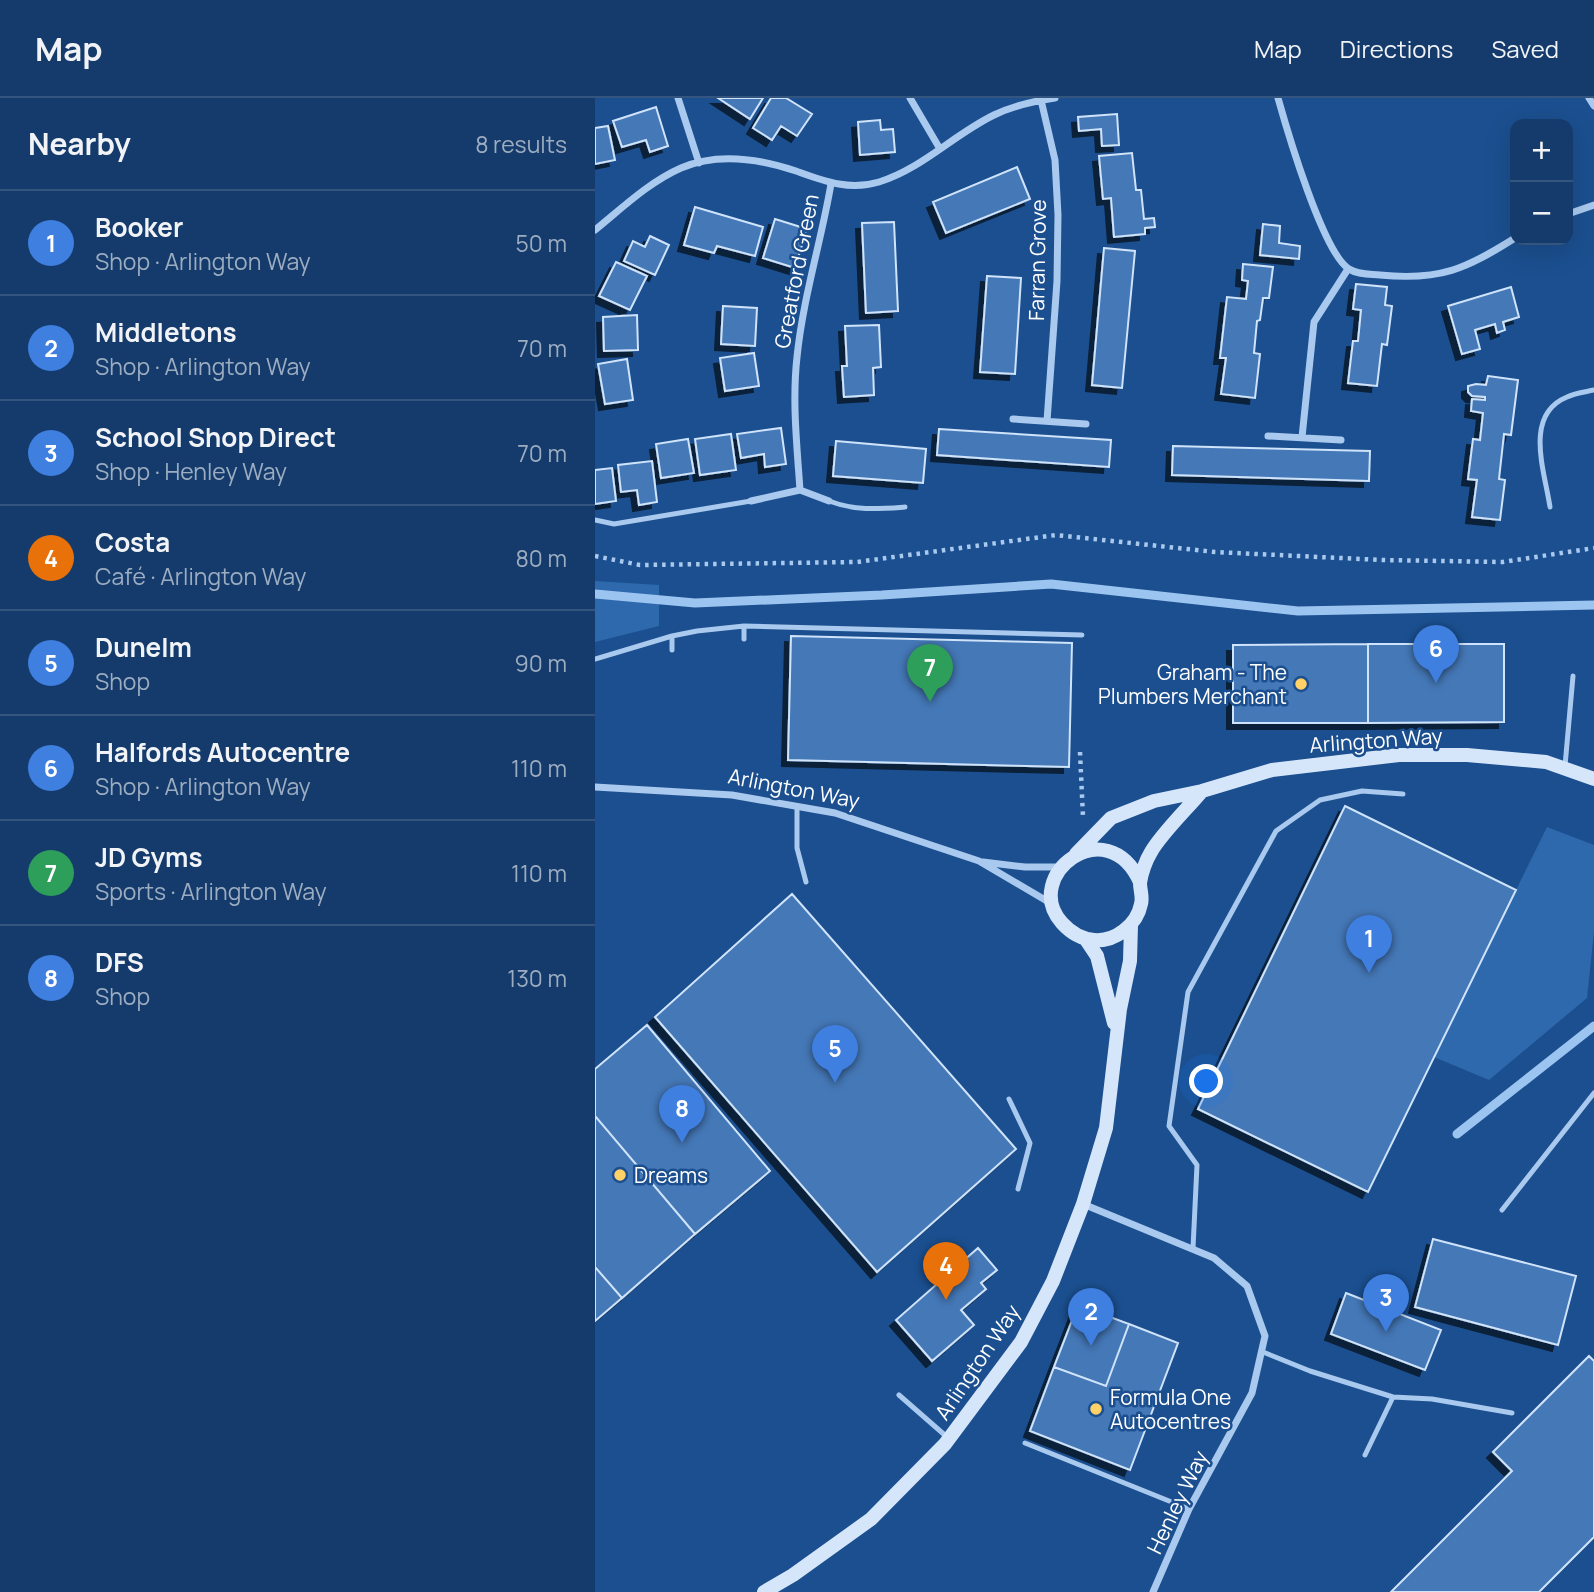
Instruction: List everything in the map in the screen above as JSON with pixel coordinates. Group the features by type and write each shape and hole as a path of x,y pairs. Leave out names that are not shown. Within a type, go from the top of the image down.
{"street":[{"path":"678,98 699,163"},
{"path":"911,98 940,149"},
{"path":"595,230 657,183 682,168 699,163 754,159 831,184 853,187 877,182 912,169 993,115 1015,106 1055,98"},
{"path":"1278,98 1291,147 1319,219 1336,256 1348,269 1362,274 1387,276 1438,275 1477,262 1510,241"},
{"path":"1589,98 1594,106"},
{"name":"Farran Grove","path":"1041,100 1055,160 1058,215 1057,281 1047,421"},
{"name":"Greatford Green","path":"800,490 795,406 796,359 803,311 823,231 831,184"},
{"path":"1573,212 1594,205"},
{"path":"1302,437 1314,322 1348,269"},
{"path":"1013,419 1086,424"},
{"path":"1268,436 1341,440"},
{"path":"751,501 800,490 829,501"},
{"name":"Arlington Way","path":"979,862 1025,867 1061,867 1111,818 1154,801 1202,791 1272,770 1399,755 1467,755 1546,762 1594,779"},
{"name":"Arlington Way","path":"595,787 732,795 835,813 979,862 1053,904 1059,920 1070,932 1085,939 1097,956 1109,996 1117,1038"},
{"name":"Arlington Way","path":"764,1592 793,1575 871,1519 949,1439 1021,1342 1053,1281 1083,1204 1106,1128 1120,1009 1130,961 1131,925 1141,905 1140,882 1150,853 1202,791"},
{"path":"1076,854 1092,849 1108,850 1134,867 1140,882"},
{"path":"1053,904 1051,891 1054,878 1061,867"},
{"path":"1085,939 1110,938 1131,925"},
{"name":"Henley Way","path":"1083,1204 1214,1258 1247,1286 1265,1336 1252,1393 1189,1509 1153,1592"}],"lane":[{"path":"1550,507 1539,430 1546,412 1565,397 1594,390"},
{"path":"595,520 614,524 751,501"},
{"path":"829,501 845,507 867,510 905,507"},
{"path":"744,626 744,639"},
{"path":"595,659 672,636 744,626 1082,635"},
{"path":"672,636 672,650"},
{"path":"1565,769 1573,676"},
{"path":"1193,1248 1197,1165 1169,1126 1188,992 1276,831 1319,800 1361,791 1403,794"},
{"path":"797,806 797,848 806,882"},
{"path":"1502,1210 1594,1093"},
{"path":"1009,1099 1030,1143 1018,1189"},
{"path":"1263,1352 1310,1371 1393,1397 1432,1399 1512,1413"},
{"path":"899,1395 949,1439"},
{"path":"1365,1455 1393,1397"},
{"path":"1025,1443 1189,1509"}],"path":[{"path":"595,556 640,565 857,562 1056,536 1215,552 1383,560 1503,562 1594,548"},
{"path":"1080,752 1082,815 1094,836"}],"shaded area":[{"path":"595,581 659,585 659,626 595,642"},
{"path":"1547,827 1594,845 1594,932 1587,998 1489,1080 1434,1057"}],"building":[{"path":"718,98 763,98 750,119"},
{"path":"771,98 786,98 812,114 797,136 781,126 772,140 753,128"},
{"path":"656,107 668,146 650,152 646,140 622,147 613,121"},
{"path":"1117,114 1119,145 1102,146 1101,129 1079,131 1078,117"},
{"path":"880,120 881,130 893,129 895,152 860,155 858,122"},
{"path":"608,126 615,160 595,164 595,128"},
{"path":"1132,153 1136,190 1141,190 1144,219 1154,218 1155,227 1145,228 1145,234 1114,237 1111,198 1103,199 1099,156"},
{"path":"1017,167 1030,199 946,233 933,202"},
{"path":"695,207 763,227 755,256 717,246 714,253 684,245"},
{"path":"775,219 807,229 795,268 763,258"},
{"path":"894,222 898,311 866,313 862,223"},
{"path":"1263,224 1280,226 1279,243 1300,246 1299,259 1260,255"},
{"path":"650,236 669,245 655,275 624,261 633,241 645,247"},
{"path":"1104,248 1135,251 1122,388 1092,385"},
{"path":"616,262 647,276 630,310 599,296"},
{"path":"1243,264 1273,267 1269,298 1263,298 1260,320 1257,321 1254,353 1260,354 1255,398 1221,394 1226,358 1220,358 1227,297 1246,299 1248,281 1242,280"},
{"path":"987,276 1021,278 1015,374 980,372"},
{"path":"1356,284 1387,287 1385,305 1392,306 1387,345 1382,344 1377,386 1348,383 1353,341 1358,341 1361,310 1353,309"},
{"path":"1511,287 1519,317 1503,322 1505,330 1497,333 1495,324 1475,330 1480,349 1462,354 1448,306"},
{"path":"723,306 757,308 755,346 721,344"},
{"path":"637,315 638,350 604,351 603,317"},
{"path":"879,325 881,367 873,368 874,395 844,397 842,366 847,366 845,326"},
{"path":"754,353 759,386 725,391 720,358"},
{"path":"627,359 633,400 605,404 598,364"},
{"path":"1488,376 1518,380 1511,435 1504,434 1499,479 1505,480 1500,520 1472,517 1477,480 1468,479 1473,439 1480,440 1483,413 1471,411 1472,399 1485,400 1485,397 1472,396 1468,392 1468,386 1486,385"},
{"path":"781,428 786,464 765,467 764,454 741,458 737,434"},
{"path":"939,429 1111,440 1109,467 937,455"},
{"path":"731,434 736,470 700,475 695,439"},
{"path":"688,439 694,473 661,478 656,444"},
{"path":"836,441 926,449 923,483 833,476"},
{"path":"1173,446 1370,451 1369,481 1172,475"},
{"path":"652,461 657,502 639,505 637,490 621,492 618,465"},
{"path":"612,468 616,501 595,504 595,470"},
{"path":"791,636 1072,643 1069,767 788,760"},
{"path":"1368,644 1504,644 1504,722 1368,723"},
{"name":"Graham - The Plumbers Merchant","path":"1368,644 1368,723 1233,723 1233,645"},
{"path":"1345,806 1516,890 1368,1192 1198,1109"},
{"path":"792,894 1016,1149 877,1272 655,1017"},
{"path":"647,1025 770,1171 695,1234 595,1116 595,1069"},
{"name":"Dreams","path":"595,1116 695,1234 622,1298 595,1267"},
{"path":"1433,1239 1576,1276 1558,1345 1415,1307"},
{"path":"978,1248 997,1270 981,1283 986,1289 961,1310 974,1325 932,1361 896,1320"},
{"path":"595,1267 622,1298 595,1321"},
{"path":"1346,1293 1441,1330 1425,1370 1331,1334"},
{"path":"1078,1305 1129,1324 1106,1386 1054,1367"},
{"name":"Formula One Autocentres","path":"1129,1324 1178,1343 1130,1470 1030,1431 1054,1367 1106,1386"},
{"path":"1589,1356 1594,1361 1594,1537 1539,1592 1391,1592 1512,1471 1493,1452"}],"waterway":[{"path":"595,594 695,603 1051,584 1298,611 1594,605"},
{"path":"1457,1134 1594,1026"}],"place":[{"name":"Halfords Autocentre","path":"1436,683"},
{"name":"Graham - The Plumbers Merchant","path":"1301,684"},
{"name":"JD Gyms","path":"930,702"},
{"name":"Booker","path":"1369,973"},
{"name":"Dunelm","path":"835,1083"},
{"name":"DFS","path":"682,1143"},
{"name":"Dreams","path":"620,1175"},
{"name":"Costa","path":"946,1300"},
{"name":"School Shop Direct","path":"1386,1332"},
{"name":"Middletons","path":"1091,1346"},
{"name":"Formula One Autocentres","path":"1096,1409"}]}
